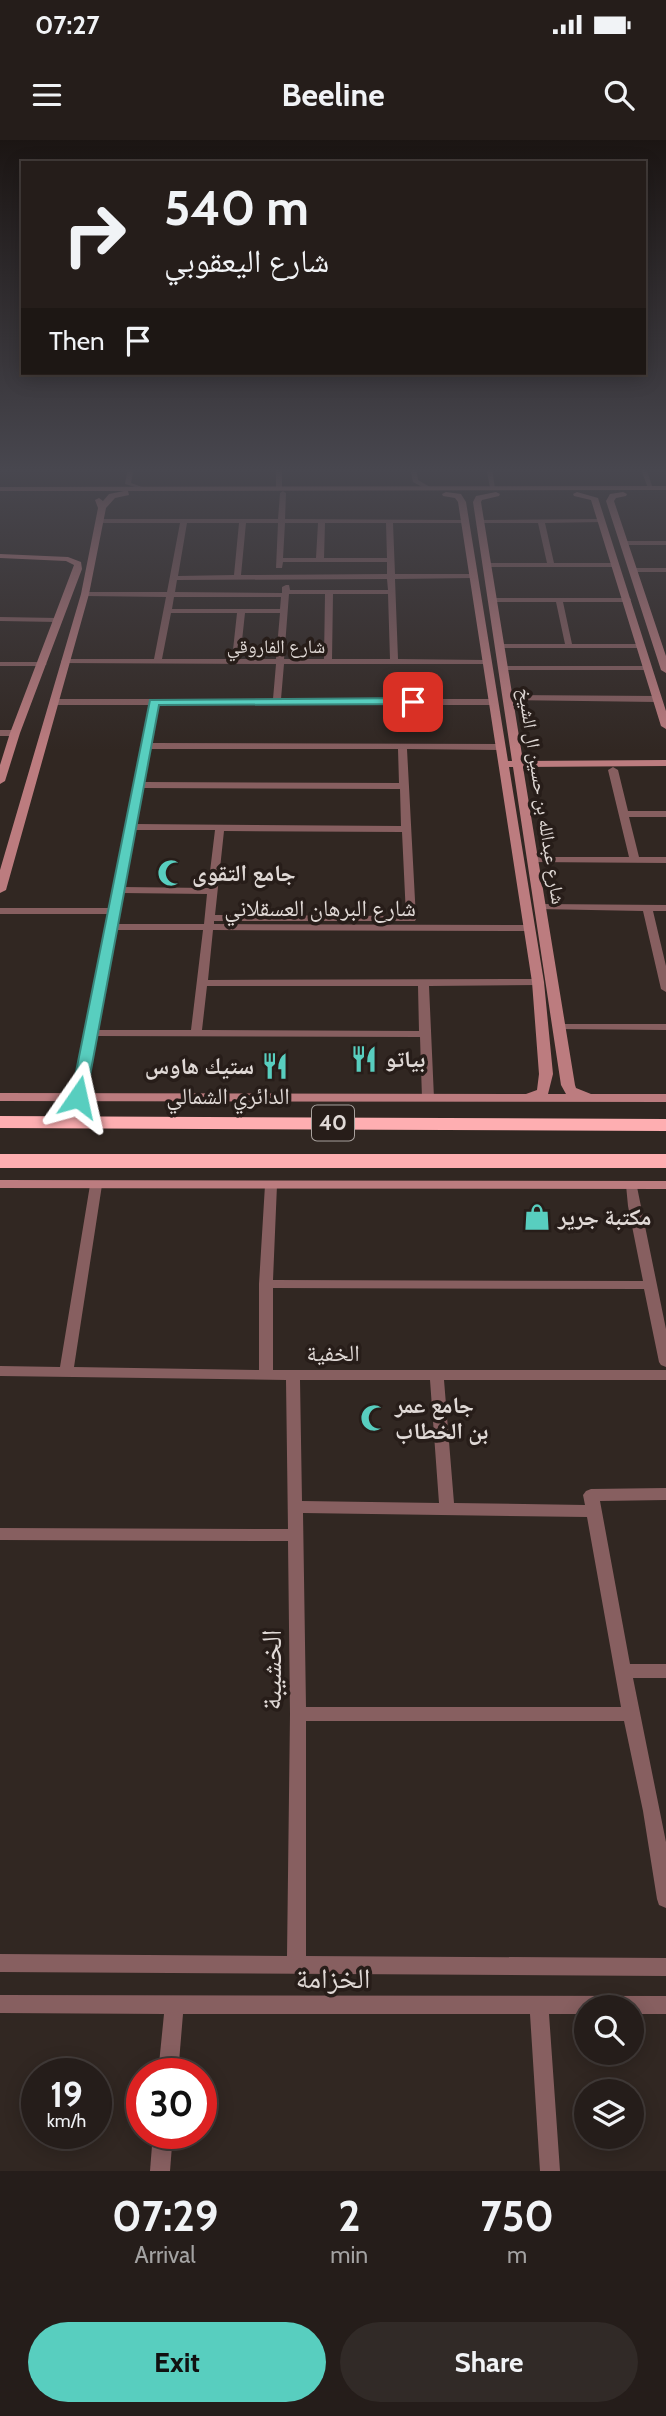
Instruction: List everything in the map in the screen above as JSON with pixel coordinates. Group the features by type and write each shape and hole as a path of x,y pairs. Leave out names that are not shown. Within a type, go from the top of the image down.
{"highway":[{"path":"0,1112 157,1122"},
{"name":"الدائري الشمالي","path":"0,1122 666,1125"},
{"name":"40","path":"0,1161 666,1161"}],"street":[{"path":"0,781 15,733 78,569 78,564 74,562"},
{"path":"0,890 85,594 89,562"},
{"path":"158,661 177,562"},
{"path":"237,578 239,562"},
{"path":"277,702 285,593 279,562"},
{"path":"390,562 394,662"},
{"name":"شارع عبدالله بن حسين ال الشيخ","path":"472,562 538,982 546,1074"},
{"name":"شارع عبدالله بن حسين ال الشيخ","path":"487,562 566,1075"},
{"path":"614,562 666,726"},
{"path":"631,562 662,646 666,670"},
{"path":"487,565 615,565"},
{"path":"634,570 666,569"},
{"path":"174,578 474,576"},
{"path":"328,661 329,592"},
{"path":"85,594 392,592"},
{"path":"493,600 627,600"},
{"path":"559,600 569,646"},
{"path":"167,611 284,611"},
{"path":"236,661 241,611"},
{"path":"0,619 58,620"},
{"path":"500,646 640,646"},
{"name":"شارع الفاروقي","path":"65,661 487,662"},
{"path":"0,664 43,664"},
{"path":"503,668 646,668"},
{"path":"508,698 657,699"},
{"path":"54,702 494,702"},
{"path":"78,1097 154,702"},
{"path":"0,733 15,733"},
{"path":"146,746 501,747"},
{"path":"209,923 411,919 402,747"},
{"path":"504,768 666,761"},
{"path":"518,767 666,770"},
{"path":"614,770 635,860"},
{"path":"138,785 404,786"},
{"path":"624,814 666,814"},
{"path":"130,827 406,829"},
{"path":"197,1034 220,827"},
{"path":"534,860 666,860"},
{"path":"118,890 213,891"},
{"path":"542,907 666,908"},
{"path":"647,907 666,989"},
{"path":"0,911 114,911"},
{"name":"شارع البرهان العسقلاني","path":"111,928 209,923 529,928"},
{"path":"203,983 538,982"},
{"path":"423,983 429,1098"},
{"path":"560,1027 666,1027"},
{"path":"91,1033 425,1034"},
{"path":"546,1074 549,1080 559,1082 566,1075 571,1091 598,1098"},
{"path":"520,1098 543,1092 546,1074"},
{"name":"الدائري الشمالي","path":"0,1097 666,1098"},
{"path":"0,1184 666,1185"},
{"path":"66,1372 96,1185"},
{"path":"266,1375 266,1284 271,1185"},
{"path":"632,1185 650,1285 661,1320 666,1362"},
{"path":"266,1284 650,1285"},
{"name":"الخفية","path":"0,1371 293,1376 666,1375"},
{"name":"الخشيبة","path":"293,1376 298,1714 296,1964"},
{"path":"438,1376 447,1509"},
{"path":"666,1494 591,1495 631,1714 659,1811 666,1899"},
{"path":"295,1507 594,1511"},
{"path":"0,1534 296,1535"},
{"path":"625,1671 666,1671"},
{"path":"298,1714 631,1714"},
{"name":"الخزامة","path":"0,1964 666,1967"},
{"name":"الخزامة","path":"0,2004 666,2005"},
{"path":"169,2058 174,2006"},
{"path":"539,2006 550,2171"},
{"path":"160,2171 162,2149"}],"place":[{"name":"جامع التقوى","path":"171,873"},
{"name":"بياتو","path":"364,1059"},
{"name":"ستيك هاوس","path":"275,1066"},
{"name":"مكتبة جرير","path":"537,1217"},
{"name":"جامع عمر بن الخطاب","path":"374,1418"}],"route":[{"path":"78,1097 154,702 413,702"}]}
